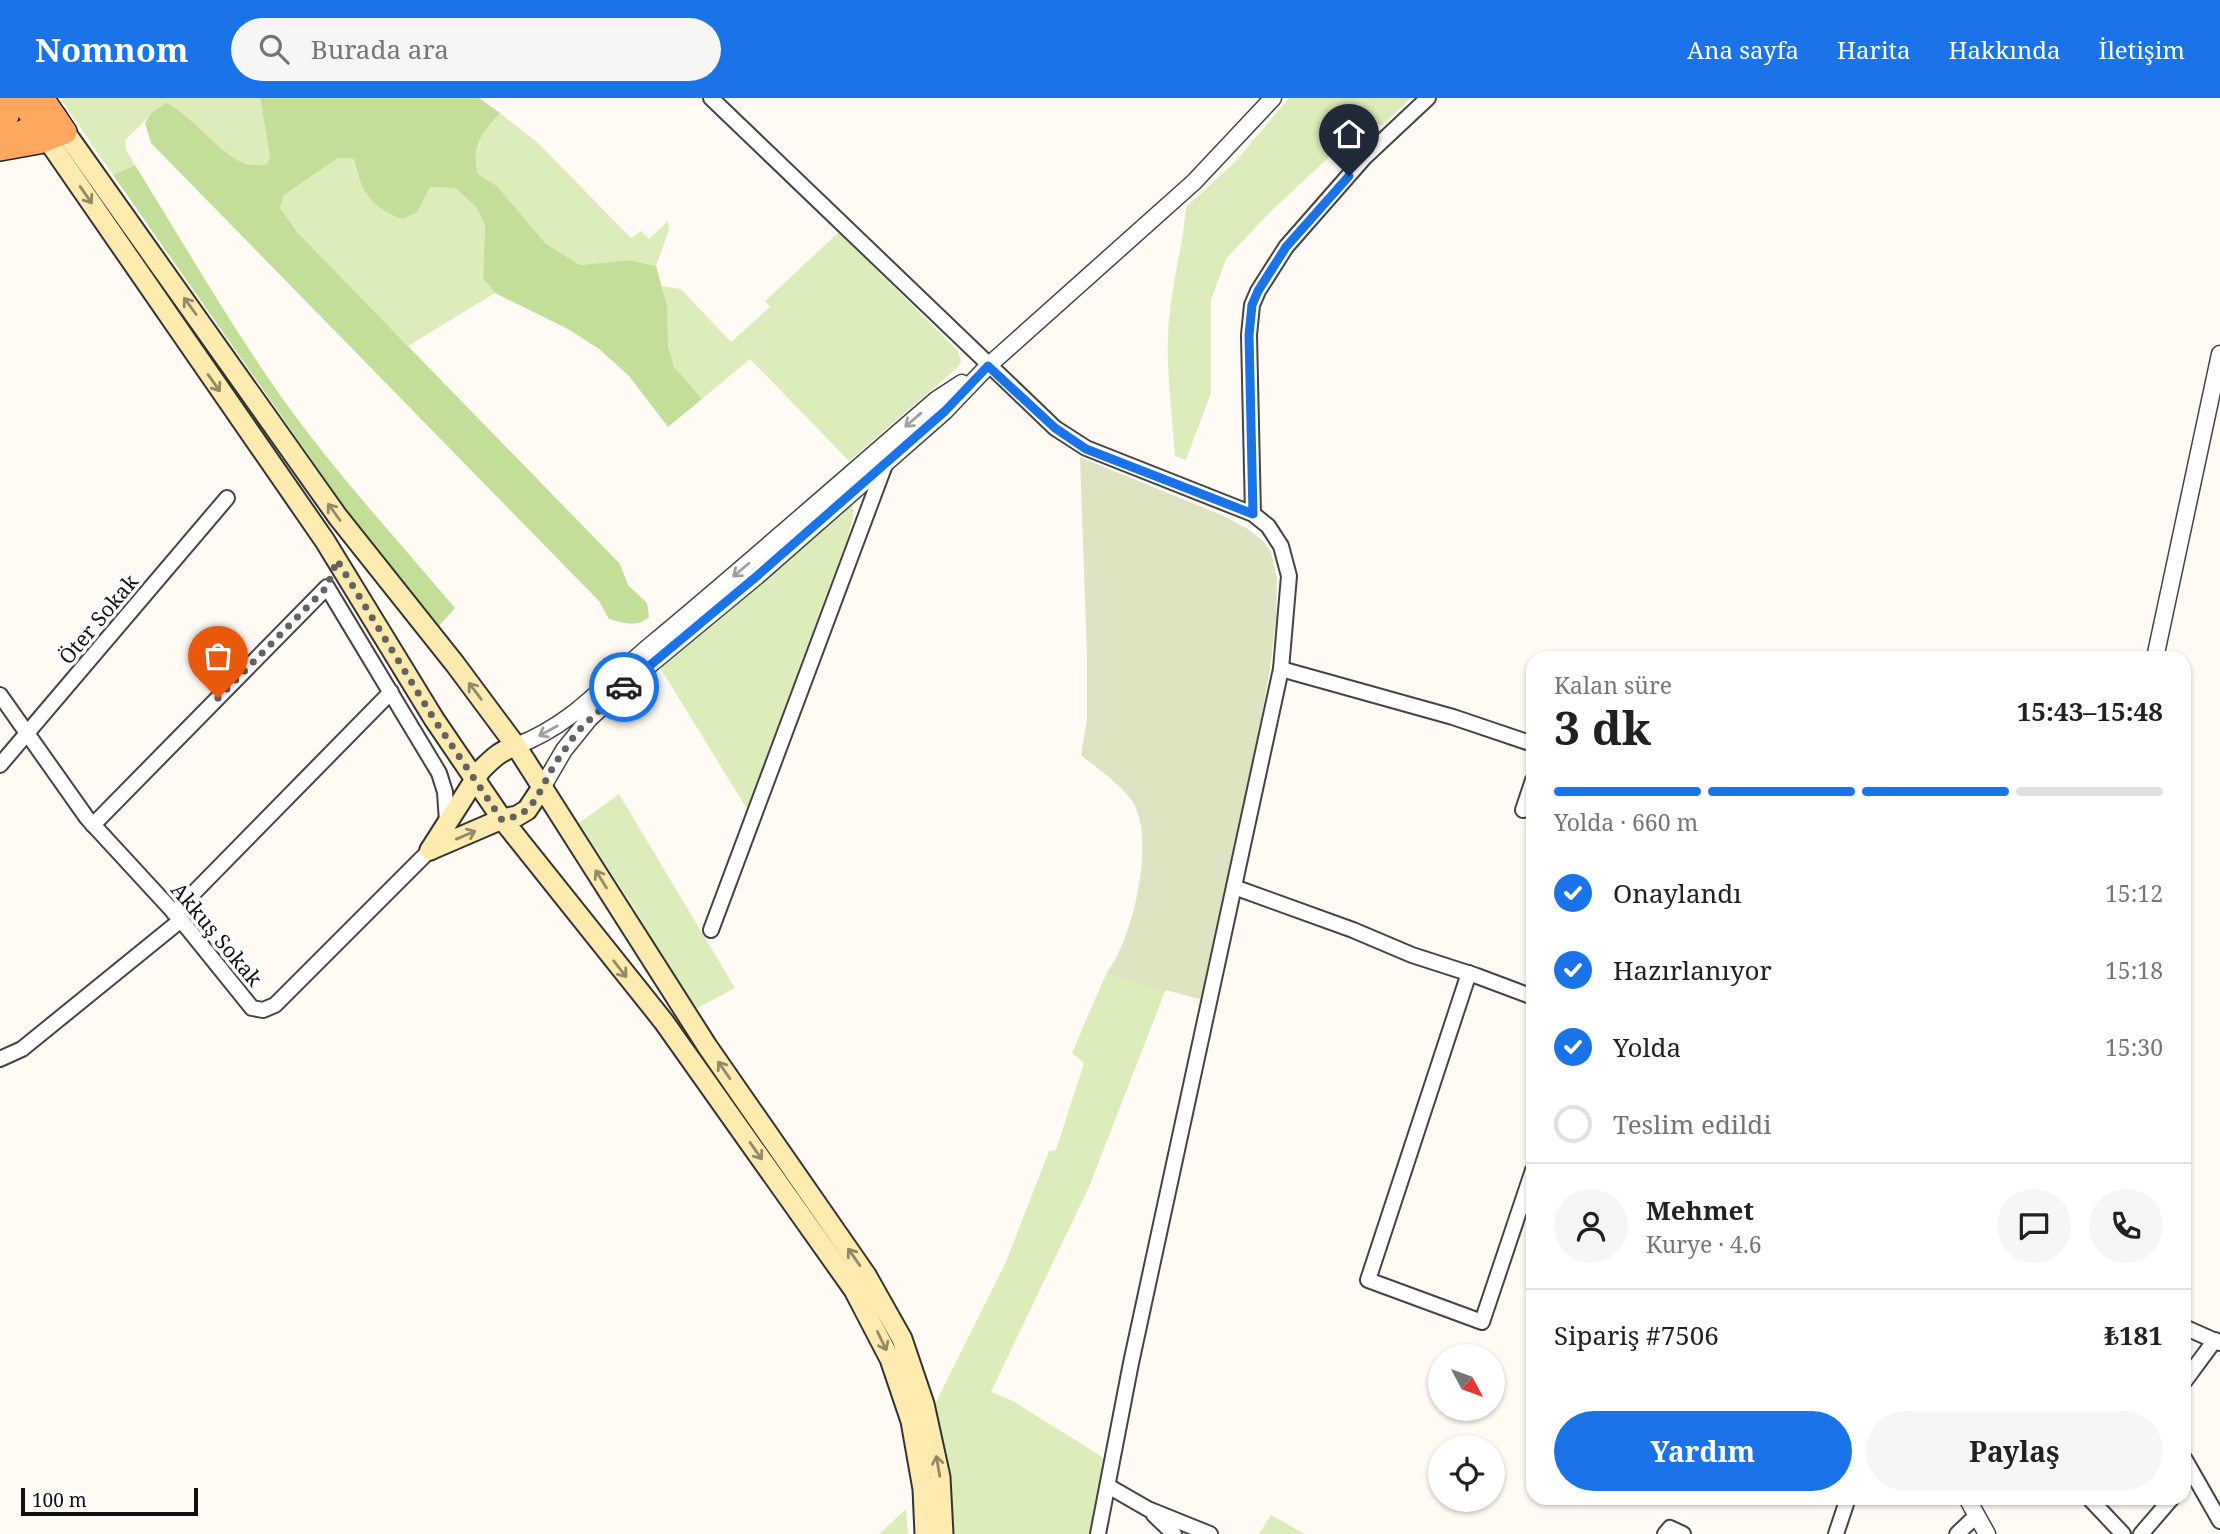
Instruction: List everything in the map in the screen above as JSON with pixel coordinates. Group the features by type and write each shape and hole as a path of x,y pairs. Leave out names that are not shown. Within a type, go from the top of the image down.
{"highway":[{"path":"0,131 11,98"},
{"path":"20,98 49,122"},
{"path":"0,143 49,122"},
{"path":"0,149 49,122"}],"main road":[{"path":"49,122 337,560 427,708 502,820 664,1023 854,1290 890,1359 911,1420 923,1489 925,1534"},
{"path":"49,122 338,517 516,746 707,1046 866,1275 891,1318 916,1378 934,1443 940,1477 943,1534"},
{"path":"430,850 492,758 516,746"},
{"path":"430,850 517,816 527,810 543,786"}],"street":[{"path":"711,98 1055,428 1086,449 1253,514 1275,535 1285,557 1289,576 1281,669 1131,1363 1098,1534"},
{"path":"543,786 564,750 589,719 945,411 988,366 1194,182 1273,98"},
{"path":"1253,514 1249,335 1252,305 1286,247 1364,158 1428,98"},
{"path":"2156,651 2220,354"},
{"path":"516,746 549,732 569,719 624,668 745,567 936,400 988,366"},
{"path":"711,930 886,462"},
{"name":"Öter Sokak","path":"0,765 227,498"},
{"path":"93,825 327,587 337,560"},
{"path":"327,587 439,773 445,792 447,822"},
{"path":"1281,669 1441,713 1526,742"},
{"path":"0,1059 22,1049 178,917 391,692"},
{"name":"Akkuş Sokak","path":"0,695 93,825 178,917 252,1008 269,1009 275,1005 430,850"},
{"path":"1523,810 1526,801"},
{"path":"1234,887 1353,930 1412,955 1526,994"},
{"path":"1468,973 1368,1280 1482,1322 1526,1191"},
{"path":"2191,1330 2217,1341 2191,1373"},
{"path":"2191,1483 2219,1517"},
{"path":"1108,1486 1148,1509 1210,1534"},
{"path":"1836,1534 1846,1505"},
{"path":"1971,1505 1987,1534"},
{"path":"2096,1505 2123,1534"},
{"path":"2141,1534 2162,1505"},
{"path":"1148,1509 1174,1534"},
{"path":"1957,1534 1976,1516"},
{"path":"1665,1534 1670,1528 1683,1534"}],"green space":[{"path":"60,98 260,98 270,157 266,165 246,165 152,112 125,141 126,150 135,165 113,175"},
{"path":"260,98 479,98 500,113 477,147 478,174 497,186 546,244 580,265 629,260 656,266 667,306 668,346 674,367 702,399 668,427 629,376 599,349 568,329 495,293 483,278 485,225 476,207 455,188 430,187 417,212 402,219 382,209 369,196 360,180 354,159 338,158 284,195 280,208 298,233 620,564 628,585 647,603 649,617 635,624 609,619 599,601 151,143 145,123 152,112 167,103 233,158 248,165 266,165 270,157"},
{"path":"1289,98 1411,98 1382,126 1368,121 1270,212 1226,259 1211,300 1211,393 1186,460 1175,456 1168,337 1170,306 1186,207 1236,161"},
{"path":"500,113 538,143 631,238 641,231 649,239 668,221 669,230 656,266 629,260 580,265 546,244 497,186 478,174 477,148 483,134"},
{"path":"338,158 354,159 358,177 417,212 429,187 455,188 476,207 485,225 483,278 495,293 408,346 298,233 280,208 284,195"},
{"path":"135,165 224,310 300,423 455,608 439,626 354,520 113,175"},
{"path":"839,232 958,351 961,361 958,367 849,461 750,359 702,399 673,364 668,346 662,286 681,289 731,342 770,307 765,301"},
{"path":"1080,457 1224,516 1248,529 1262,540 1271,552 1277,578 1270,669 1248,789 1203,1000 1106,974 1128,930 1138,892 1142,849 1137,812 1130,798 1081,755 1087,719 1087,659"},
{"path":"848,504 852,505 854,511 848,537 747,809 659,666"},
{"path":"619,794 735,988 694,1010 634,908 579,823"},
{"path":"1106,974 1166,989 1089,1187 991,1392 1013,1401 1104,1458 1090,1534 954,1534 935,1404 1005,1264 1049,1151 1056,1150 1084,1063 1072,1053"},
{"path":"906,1509 908,1534 879,1534"},
{"path":"1271,1515 1305,1534 1259,1534"}],"way so far":[{"path":"218,698 327,587 337,560 434,719 502,820 527,810 577,732 624,687"}],"route":[{"path":"624,687 757,576 945,411 988,366 1055,428 1086,449 1200,491 1253,514 1249,335 1252,305 1286,247 1349,176"}]}
